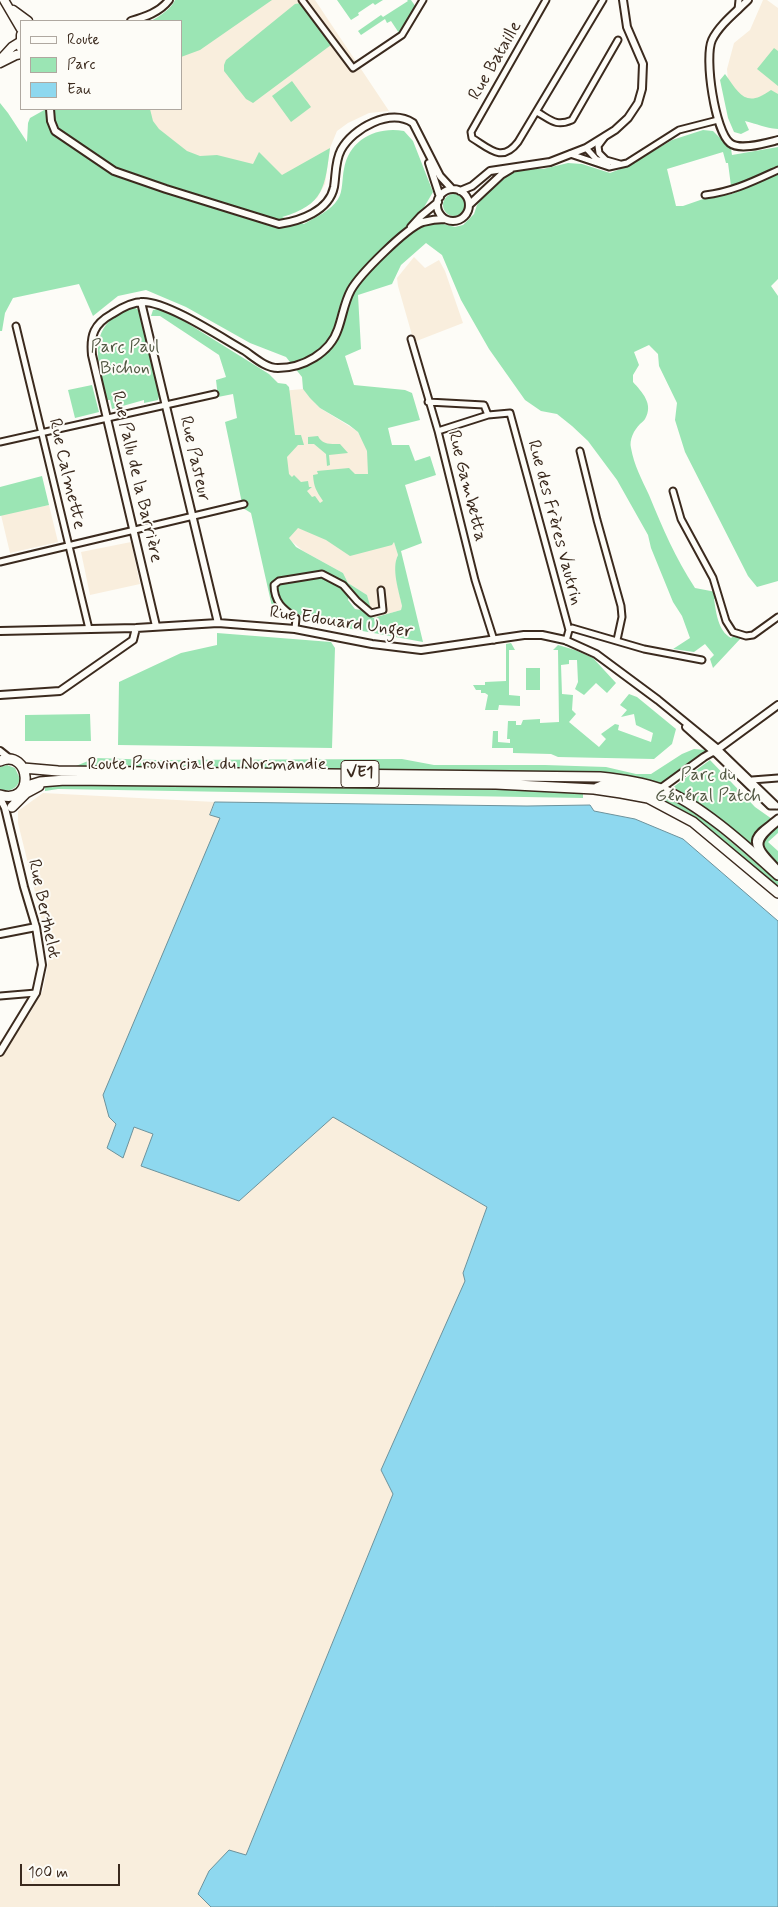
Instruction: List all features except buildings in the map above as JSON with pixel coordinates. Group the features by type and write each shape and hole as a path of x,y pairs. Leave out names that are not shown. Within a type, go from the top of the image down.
{"main road":[{"path":"6,2 27,20"},
{"path":"6,2 20,27"},
{"path":"0,62 12,47 20,43"},
{"path":"0,62 20,54"},
{"path":"5,760 18,762 23,768 26,778 21,790"},
{"name":"Route Provinciale du Normandie","path":"23,768 58,771 600,776 632,781 662,790 692,806 778,872"},
{"path":"12,808 26,793 41,785 65,780"},
{"name":"Route Provinciale du Normandie","path":"0,796 8,796 40,782 65,780 496,784 594,789 648,798 671,809 712,836 778,893"},
{"path":"594,789 607,784 657,794 662,790"}],"street":[{"path":"134,20 161,8 169,0"},
{"path":"302,0 353,68 402,35 423,0"},
{"name":"Rue Bataille","path":"537,112 512,150 504,154 496,153 472,138 471,132 546,0"},
{"path":"595,0 601,2 537,112 556,124 563,124 572,120 618,40"},
{"path":"141,302 157,304 170,309 265,364 276,368 290,367 319,355 330,345 338,330 343,306 352,288 361,276 439,200 443,193 452,190 460,191 472,186 490,171 550,162 584,149 615,130 628,118 638,103 642,89 643,64 627,27 624,0"},
{"path":"738,10 739,0"},
{"path":"748,0 723,25 712,40 709,75 718,120 724,136 731,144 740,146 756,145 778,140"},
{"path":"50,110 51,120 56,131 114,171 166,190 279,224 304,218 316,211 326,201 333,190 337,159 344,144 372,123 383,118 406,118 412,123 440,176 452,190"},
{"path":"570,154 609,168 627,163 679,130 718,120"},
{"path":"604,137 598,146 599,153 606,160 621,164"},
{"path":"422,142 439,200 439,212 445,219"},
{"path":"584,149 596,159 605,163 621,164"},
{"path":"584,149 590,162"},
{"path":"404,235 421,223 445,219 449,221 459,220 466,214 469,205 501,174 514,167"},
{"path":"705,195 724,193 742,187 778,170"},
{"path":"460,191 466,197 469,205"},
{"name":"Rue Pasteur","path":"141,302 218,623"},
{"name":"Rue Pallu de la Barrière","path":"141,302 120,308 108,316 92,334 92,355 156,626"},
{"name":"Rue Calmette","path":"16,326 89,629"},
{"name":"Rue Gambetta","path":"411,338 428,402 438,431 475,580 494,640"},
{"path":"0,442 215,394"},
{"path":"428,402 484,405 488,415 438,431"},
{"name":"Rue des Frères Vautrin","path":"488,415 510,413 569,630 566,641"},
{"path":"580,451 621,606 622,617 616,640"},
{"path":"673,491 680,519 713,578 726,621 733,632 746,636 753,635 778,617"},
{"path":"0,562 244,504"},
{"path":"295,630 296,618 282,608 274,596 274,585 279,580 322,574 342,585 372,613 383,610 381,590"},
{"name":"Rue Edouard Unger","path":"0,632 136,628 218,623 295,630 372,644 421,650 524,635 542,635 566,641 596,654 658,700 752,780 778,806"},
{"path":"0,695 60,691 133,640 136,628"},
{"path":"569,630 572,628 644,649 702,660"},
{"path":"662,790 778,705"},
{"path":"0,751 5,760"},
{"name":"Rue Edouard Unger","path":"716,751 770,806 778,806"},
{"path":"752,780 778,778"},
{"name":"Rue Berthelot","path":"10,831 12,808 21,790"},
{"name":"Rue Berthelot","path":"0,796 5,808 36,927 42,965 36,993 0,1052"},
{"path":"778,818 756,836 754,843 756,849 778,872"},
{"path":"778,822 763,835 760,847 778,872"},
{"path":"0,934 36,927"},
{"path":"0,996 36,993"}],"shaded area":[{"path":"187,0 315,0 389,111 369,113 348,123 337,131 330,148 325,184 317,198 295,213 59,110 182,110 181,20"},
{"path":"763,0 767,0 778,8 778,107 751,117 729,95 727,69 734,43 750,30"},
{"path":"414,257 425,268 439,260 445,271 463,323 414,342 397,278"},
{"path":"303,389 320,408 357,431 366,446 369,460 368,477 333,507 313,502 291,483 266,412 270,392"},
{"path":"275,498 394,541 398,555 396,560 396,578 402,606 401,610 373,618 367,595 348,583 343,573 303,551 288,538"},
{"path":"49,505 58,542 10,553 1,515"},
{"path":"131,542 140,584 90,595 81,552"},
{"path":"43,793 215,802 210,815 221,818 134,1127 153,1134 141,1166 239,1201 333,1116 487,1207 463,1273 466,1281 381,1470 393,1494 246,1855 209,1871 198,1893 211,1907 0,1907 0,1041 29,1015 43,990 50,953 18,823 18,811"}],"green space":[{"path":"175,0 272,0 200,50 182,57 182,20 153,20 161,15"},
{"path":"337,0 383,0 375,5 373,3 351,20"},
{"path":"407,0 411,0 418,10 401,36 391,21 387,23 385,19 361,35 358,31 381,15 383,17"},
{"path":"301,3 331,45 253,103 246,99 224,71 226,60 295,4"},
{"path":"774,48 778,51 778,86 757,69"},
{"path":"725,74 744,97 755,98 771,90 778,94 778,129 745,121 749,130 741,134 734,132 728,118 720,80"},
{"path":"292,81 311,107 291,122 272,96"},
{"path":"0,103 27,142 30,118 44,110 150,110 153,121 159,129 187,151 200,156 217,155 253,164 259,152 282,175 330,148 324,183 315,200 296,212 282,217 304,224 327,210 338,199 341,193 347,159 358,143 374,133 394,130 404,131 413,141 433,192 423,209 416,231 425,225 439,223 455,227 463,225 474,214 477,205 487,193 511,173 526,169 543,169 568,163 582,164 610,173 628,166 672,140 703,130 713,131 731,149 732,155 778,147 778,167 731,186 728,163 726,163 723,152 667,169 676,206 683,206 706,198 732,194 778,173 778,279 771,286 778,296 778,581 757,587 748,576 685,452 675,420 677,403 659,366 658,354 649,345 634,352 639,365 633,375 633,382 648,403 645,419 631,438 632,454 636,466 670,543 695,588 716,592 718,598 714,599 720,626 731,638 735,635 741,638 713,668 710,659 714,655 705,644 694,652 673,649 690,638 682,616 673,602 651,548 648,535 617,480 588,441 572,426 557,414 541,411 525,400 489,349 461,300 442,255 426,243 401,265 392,284 358,295 361,349 345,356 354,385 405,390 412,393 420,420 388,428 392,445 409,445 415,461 430,456 436,475 405,485 422,543 401,551 423,642 346,628 300,615 288,609 273,611 251,513 243,508 225,422 237,418 233,394 218,397 216,380 226,377 219,355 160,316 151,316 153,310 163,308 269,374 278,383 286,384 289,387 295,435 301,435 304,445 298,445 287,457 289,474 292,477 294,475 301,482 308,481 309,487 312,487 307,491 312,497 315,496 320,503 323,501 316,489 313,475 318,474 317,471 349,468 355,474 368,474 367,451 358,432 320,408 310,398 303,389 302,377 286,357 250,343 186,307 146,290 118,296 93,316 79,284 13,298 5,313 2,331 0,331","holes":["298,528 326,540 350,556 392,545 394,542 398,555 395,573 402,606 401,610 373,618 367,611 355,609 348,600 350,590 371,609 367,595 348,583 343,573 296,547 289,538"]},
{"path":"454,194 462,197 465,205 462,213 454,216 446,213 443,205 446,197"},
{"name":"Parc Paul Bichon","path":"134,307 140,311 159,396 158,400 144,403 144,400 112,409 110,400 107,400 100,371 98,345 107,323 118,314"},
{"path":"92,385 99,412 75,418 68,390"},
{"path":"318,436 324,442 340,444 348,453 329,455 330,465 327,466 326,454 314,444 308,444 308,437"},
{"path":"42,476 49,505 0,516 0,487"},
{"path":"217,633 331,642 335,648 332,748 118,745 119,682 181,653 217,645"},
{"path":"511,643 515,650 509,650 509,695 520,696 520,706 499,705 498,710 485,710 488,695 481,693 481,690 476,690 473,685 485,685 485,682 506,681 506,644"},
{"path":"558,645 593,658 616,683 607,693 596,683 584,695 575,689 578,682 577,660 569,660 569,664 561,665 562,694 573,695 572,710 576,714 569,722 599,747 606,739 601,734 615,724 619,725 618,730 651,742 653,733 636,725 634,714 621,717 627,710 620,705 629,694 637,697 676,729 672,744 654,759 558,757 551,754 513,753 513,748 492,748 493,731 498,731 498,742 510,743 510,739 507,739 508,721 516,721 516,725 521,725 523,720 540,719 540,723 559,722 558,650 553,650"},
{"path":"526,668 540,668 540,690 526,690"},
{"path":"90,714 91,741 25,741 25,715"},
{"path":"694,749 705,750 705,755 662,784 638,777 596,772 76,766 95,758 157,760 402,759 434,765 606,767 636,774 651,774 682,754"},
{"name":"Parc du Général Patch","path":"710,760 755,807 772,819 753,836 752,847 712,812 672,788"},
{"path":"7,765 15,768 20,779 15,788 6,791 0,789 0,767"},
{"path":"70,783 540,789 583,792 583,798 58,789 45,791 45,786"},
{"path":"666,795 699,815 778,881 778,887 700,822 659,799"},
{"path":"778,827 778,833 768,842 778,851 778,868 765,851 763,843 770,833"}],"water":[{"path":"215,802 527,806 590,805 594,811 635,819 683,839 778,921 778,1907 211,1907 198,1894 209,1871 229,1850 246,1855 393,1494 381,1470 465,1281 463,1273 487,1207 333,1117 239,1201 141,1166 153,1134 134,1127 123,1158 107,1148 116,1124 109,1117 103,1095 220,818 210,815"}]}
